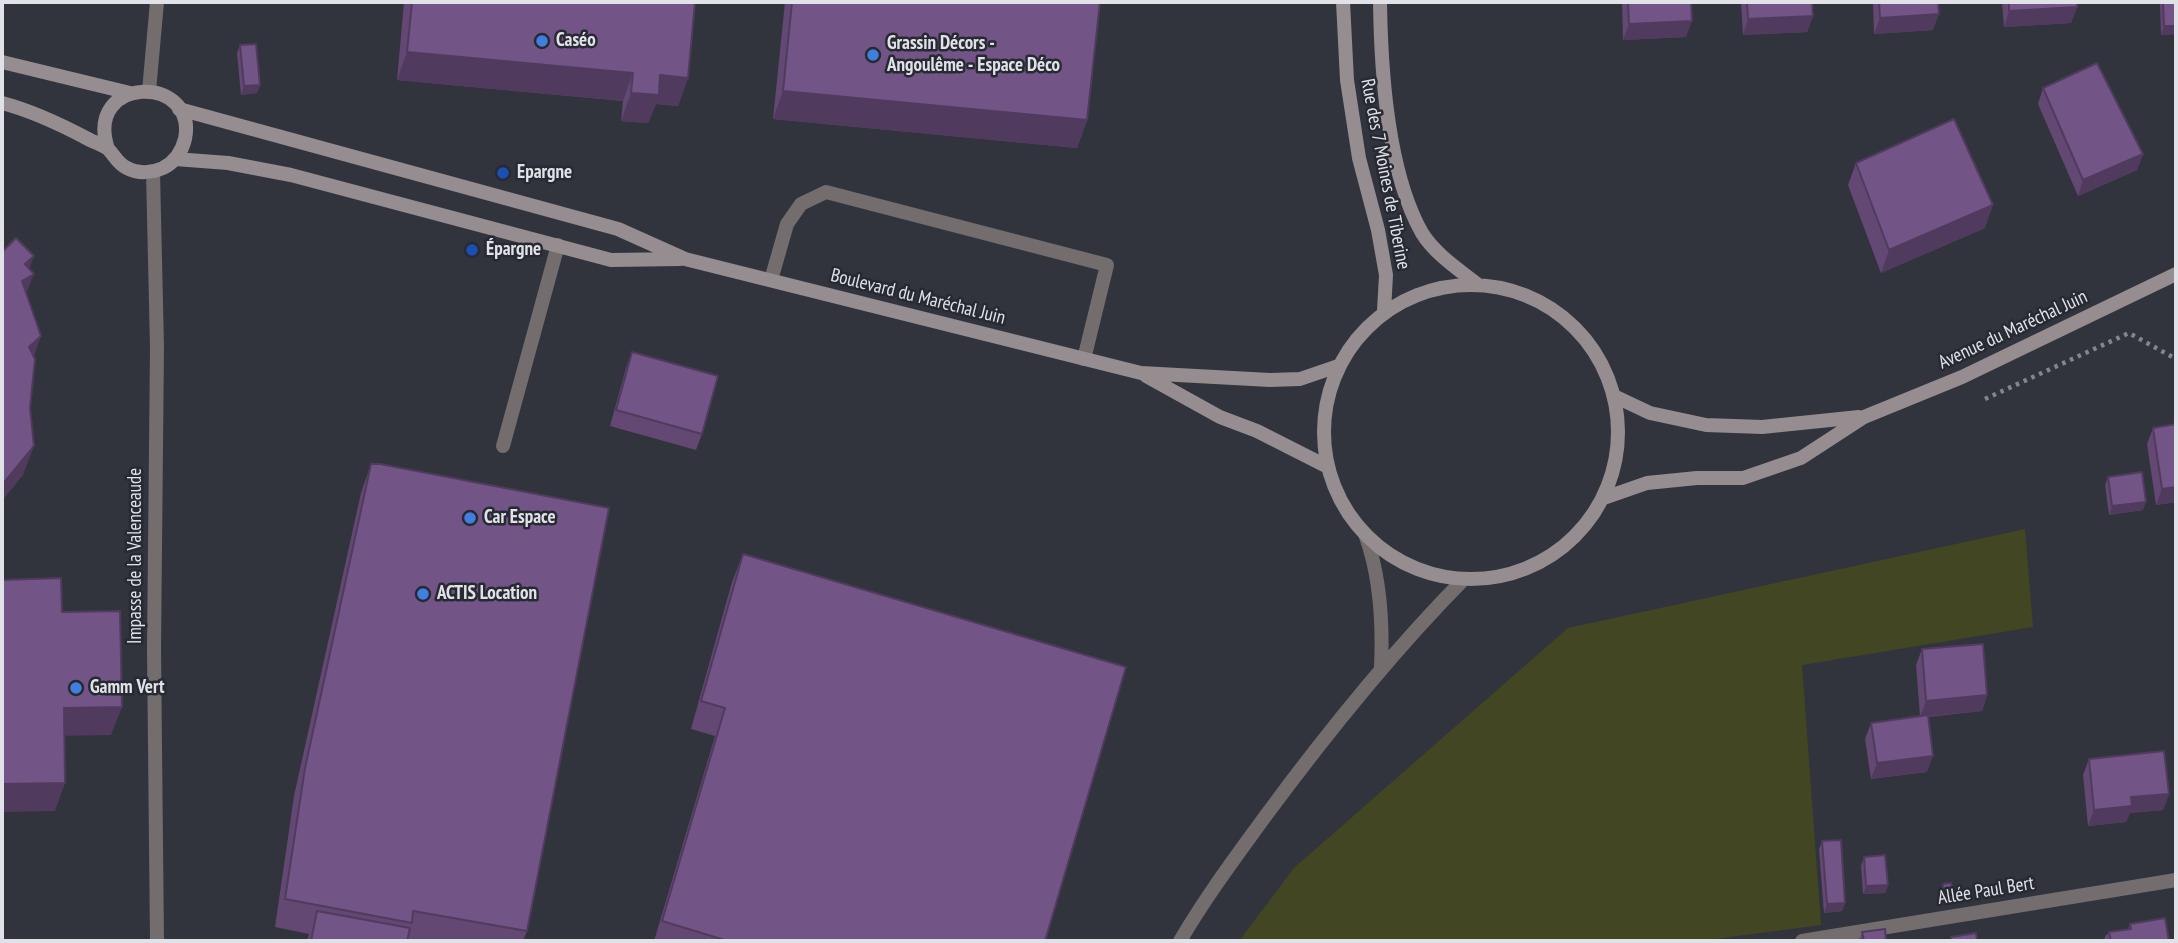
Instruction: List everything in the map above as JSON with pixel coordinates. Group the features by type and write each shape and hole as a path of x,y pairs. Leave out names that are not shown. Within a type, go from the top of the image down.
{"main road":[{"name":"Rue des 7 Moines de Tiberine","path":"1343,2 1347,80 1359,158 1378,230 1386,275 1384,311"},
{"name":"Rue des 7 Moines de Tiberine","path":"1380,2 1385,105 1405,194 1423,234 1444,259 1477,284"},
{"path":"2,62 130,93 149,91 170,99 185,122 186,135 175,159 153,172 126,168 108,149 104,137 104,124 110,111 118,100 130,93"},
{"path":"2,103 27,110 108,149"},
{"path":"179,109 618,229 685,259"},
{"path":"175,159 228,163 291,175 611,260 685,259"},
{"name":"Boulevard du Maréchal Juin","path":"685,259 1141,373 1270,380 1300,379 1338,366"},
{"name":"Avenue du Maréchal Juin","path":"1604,498 1647,483 1697,478 1744,478 1801,458 1864,417 1962,377 2176,274"},
{"path":"1477,284 1523,293 1564,317 1596,353 1614,396 1619,431 1615,465 1604,498 1579,534 1546,560 1506,576 1463,580 1428,574 1395,559 1366,537 1342,505 1326,466 1323,415 1338,366 1357,335 1384,311 1428,289 1477,284"},
{"name":"Boulevard du Maréchal Juin","path":"1141,373 1220,417 1257,431 1326,466"},
{"name":"Avenue du Maréchal Juin","path":"1614,396 1650,413 1706,425 1762,427 1864,417"}],"street":[{"path":"149,91 157,2"},
{"name":"Impasse de la Valenceaude","path":"153,172 157,347 154,648 157,941"},
{"path":"771,280 787,224 801,204 826,192 1107,265 1084,359"},
{"path":"503,446 558,245"},
{"path":"1366,537 1374,560 1383,627 1381,668"},
{"path":"1180,941 1200,906 1312,753 1381,668 1463,580"},
{"name":"Allée Paul Bert","path":"1802,941 2176,880"}],"path":[{"path":"1962,377 1979,401 2129,332 2176,359"}],"green space":[{"path":"2025,529 2033,627 1802,665 1821,925 1700,941 1239,941 1294,868 1568,628"}],"building":[{"name":"Caséo","path":"412,2 695,2 688,78 660,75 659,95 631,93 633,73 407,52"},
{"path":"792,2 1100,2 1087,120 783,91"},
{"path":"1628,2 1691,2 1692,21 1629,24"},
{"path":"1747,2 1812,2 1813,16 1748,19"},
{"path":"1879,2 1938,2 1939,14 1880,18"},
{"path":"2009,2 2077,2 2077,7 2009,11"},
{"path":"2163,2 2176,2 2176,26 2164,26"},
{"path":"256,44 260,85 244,86 240,45"},
{"path":"2097,63 2143,154 2083,180 2043,88"},
{"path":"1954,119 1993,205 1889,250 1856,163"},
{"path":"16,238 34,256 25,264 34,274 22,281 41,336 29,347 35,359 30,408 34,446 2,485 2,252"},
{"path":"632,352 718,376 702,434 616,410"},
{"path":"2176,424 2176,487 2162,489 2153,428"},
{"path":"371,464 609,508 527,931 413,911 412,923 285,899 305,768"},
{"path":"2142,472 2146,502 2112,506 2108,477"},
{"path":"743,554 1126,667 1045,941 728,941 662,921 725,708 701,701"},
{"path":"61,578 62,612 120,611 122,707 64,708 65,783 2,784 2,580"},
{"path":"1983,644 1987,695 1926,701 1922,649"},
{"path":"1928,715 1933,756 1877,763 1871,723"},
{"path":"2164,751 2169,794 2131,797 2132,806 2094,810 2089,759"},
{"path":"1841,840 1845,903 1827,904 1822,841"},
{"path":"1885,855 1888,885 1866,886 1864,857"},
{"path":"1951,883 1953,893 1944,894 1943,884"},
{"path":"317,911 410,928 407,941 311,941"},
{"path":"2165,918 2169,941 2111,941 2109,932 2131,929 2130,924"},
{"path":"1885,929 1886,941 1864,941 1862,932"},
{"path":"1976,933 1977,941 1951,941 1951,937"}],"place":[{"name":"Caséo","path":"542,41"},
{"name":"Grassin Décors - Angoulême - Espace Déco","path":"873,55"},
{"name":"Epargne","path":"503,173"},
{"name":"Épargne","path":"472,250"},
{"name":"Car Espace","path":"470,518"},
{"name":"ACTIS Location","path":"423,594"},
{"name":"Gamm Vert","path":"76,688"}]}
